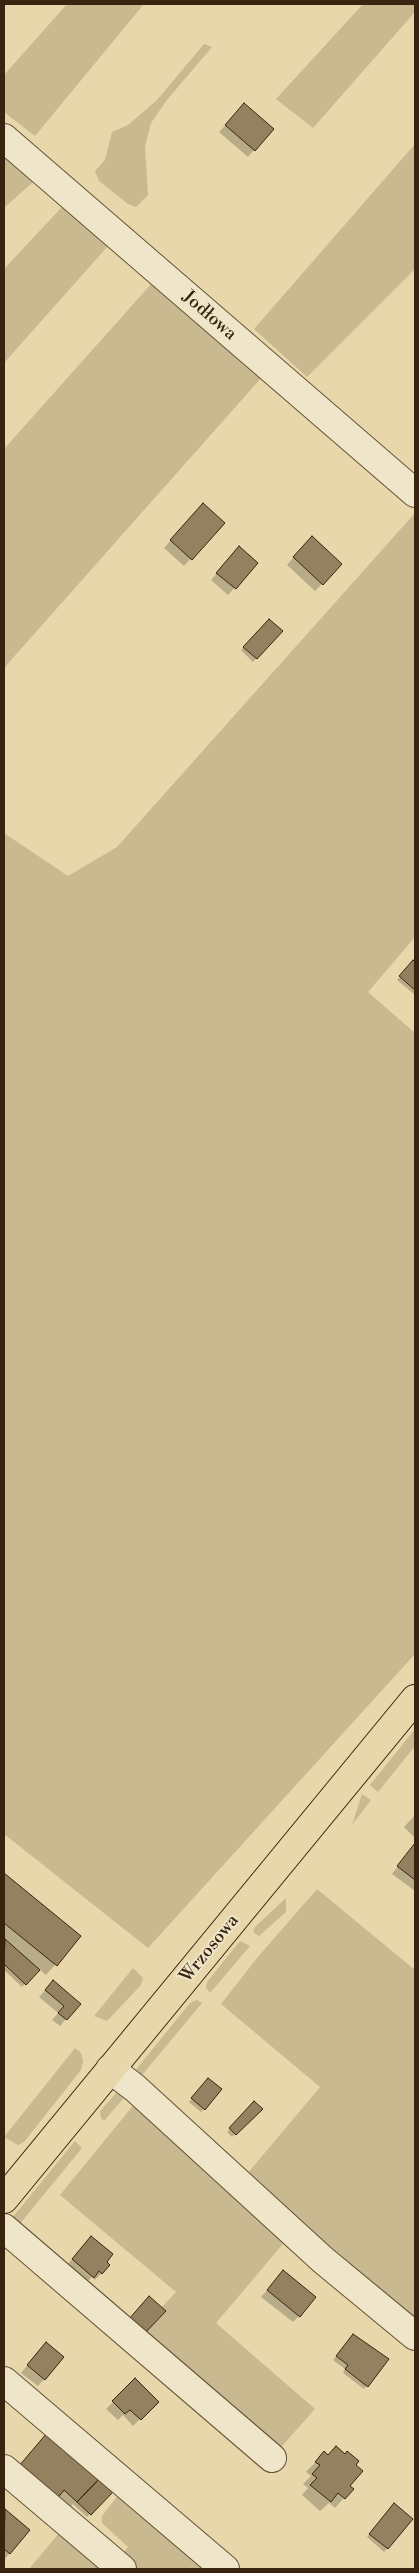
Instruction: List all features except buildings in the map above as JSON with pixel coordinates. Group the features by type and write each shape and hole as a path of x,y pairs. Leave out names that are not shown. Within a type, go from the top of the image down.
{"main road":[{"name":"Wrzosowa","path":"4,2199 415,1699"}],"street":[{"name":"Jodłowa","path":"4,138 415,492"},
{"path":"110,2069 135,2088 323,2260 415,2336"},
{"path":"4,2228 272,2458"},
{"path":"4,2381 225,2569"},
{"path":"4,2469 122,2569"}],"shaded area":[{"path":"67,4 144,4 35,136 4,112 4,75"},
{"path":"363,4 415,4 415,12 313,128 276,99"},
{"path":"204,44 212,47 167,100 151,123 145,146 148,195 136,207 128,204 99,181 95,171 105,160 112,132 128,125 157,100"},
{"path":"415,144 415,269 307,377 254,329"},
{"path":"4,157 33,182 4,208"},
{"path":"62,207 108,246 4,363 4,269"},
{"path":"152,283 262,377 4,668 4,449"},
{"path":"415,513 415,937 368,992 415,1033 415,1654 148,1948 4,1834 4,833 68,876 117,847"},
{"path":"415,1729 415,1746 378,1792 370,1785"},
{"path":"362,1794 371,1800 352,1825"},
{"path":"317,1889 415,1970 415,2326 242,2180 320,2087 221,2004 257,1958"},
{"path":"286,1898 286,1912 259,1936 253,1932 255,1927"},
{"path":"240,1941 250,1946 210,1993 206,1987 207,1982"},
{"path":"133,1968 143,1978 141,1985 107,2021 94,2016"},
{"path":"197,2000 202,2003 137,2081 134,2072 190,2003"},
{"path":"75,2048 81,2053 83,2061 81,2070 24,2142 18,2145 4,2137"},
{"path":"118,2091 128,2093 104,2121 101,2118 100,2111"},
{"path":"136,2102 288,2238 216,2323 315,2409 275,2454 145,2333 165,2311 162,2307 176,2292 60,2195"},
{"path":"75,2141 82,2148 14,2231 12,2218"},
{"path":"119,2494 215,2569 129,2569 118,2560 128,2547 102,2523 102,2516"},
{"path":"64,2527 116,2569 29,2569"}]}
